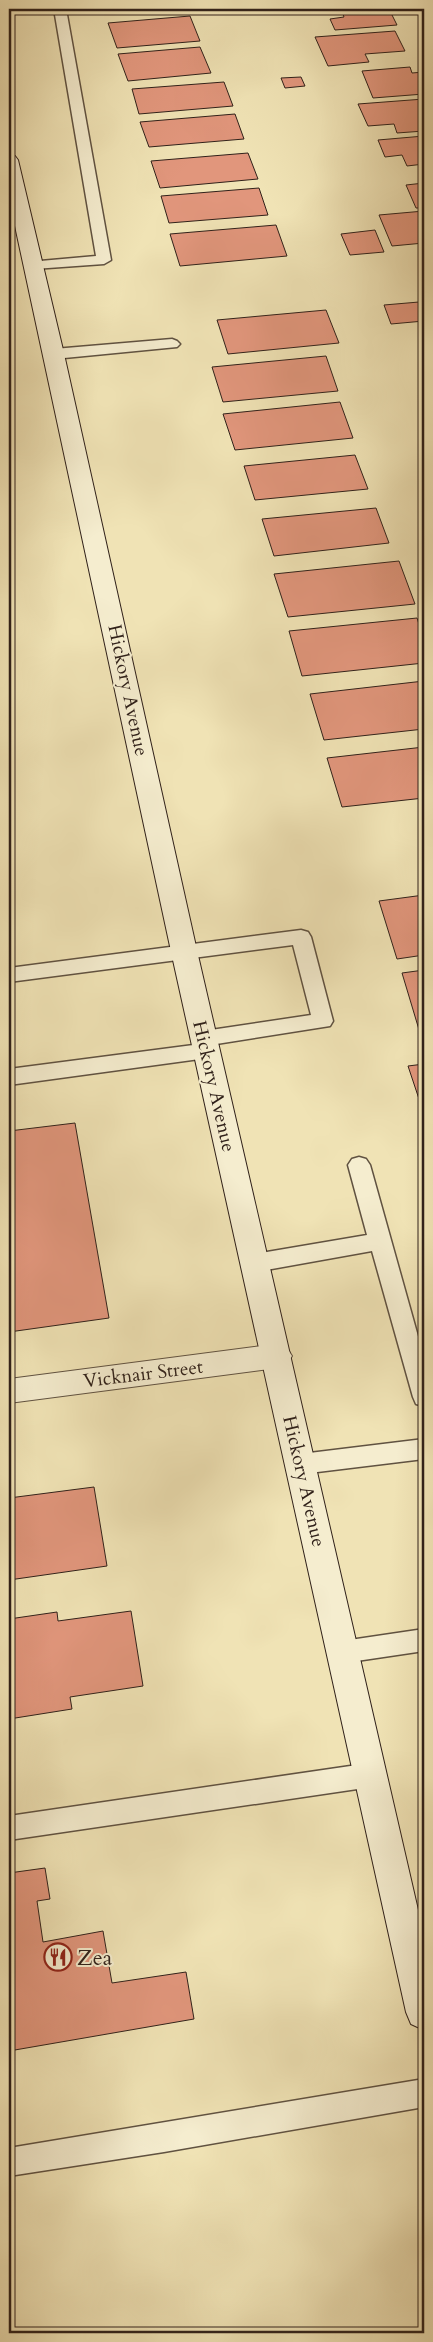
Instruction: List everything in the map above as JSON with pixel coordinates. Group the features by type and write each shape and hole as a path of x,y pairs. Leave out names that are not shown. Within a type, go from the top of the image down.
{"main road":[{"name":"Hickory Avenue","path":"9,160 54,354 184,951 424,2012"},
{"name":"Vicknair Street","path":"9,1391 277,1356"}],"lane":[{"path":"34,265 104,260 60,9"},
{"path":"54,354 172,344"},
{"path":"9,975 302,937 323,1021 206,1045 9,1077"},
{"path":"359,1166 424,1396"},
{"path":"255,1262 380,1241"},
{"path":"301,1464 424,1449"},
{"path":"343,1652 424,1640"},
{"path":"9,1828 371,1775"},
{"path":"9,2162 164,2138 424,2093"}],"building":[{"path":"126,9 166,9 127,12"},
{"path":"341,9 389,9 397,25 335,30 330,19 344,17"},
{"path":"190,16 200,41 117,48 108,23"},
{"path":"395,31 405,51 365,54 369,62 328,66 315,37"},
{"path":"200,47 211,73 128,81 118,54"},
{"path":"410,67 412,73 424,72 424,94 373,98 362,71"},
{"path":"301,77 305,86 285,88 281,78"},
{"path":"224,82 233,106 139,114 132,89"},
{"path":"424,99 424,131 397,133 394,124 368,126 358,104"},
{"path":"235,114 244,139 149,147 140,122"},
{"path":"424,136 424,164 407,166 402,155 385,157 378,140"},
{"path":"248,153 258,179 160,188 151,161"},
{"path":"424,183 424,208 416,208 406,185"},
{"path":"259,188 268,215 169,223 161,196"},
{"path":"424,211 424,243 392,246 379,215"},
{"path":"276,225 287,256 180,266 170,234"},
{"path":"375,230 384,252 350,255 341,234"},
{"path":"419,302 424,321 391,324 384,305"},
{"path":"326,310 339,343 228,354 217,320"},
{"path":"326,356 338,391 223,402 212,367"},
{"path":"340,402 353,438 235,450 223,414"},
{"path":"355,455 368,489 255,500 244,466"},
{"path":"376,508 389,543 274,556 262,519"},
{"path":"399,561 415,604 288,617 274,574"},
{"path":"417,618 424,640 424,663 302,676 289,631"},
{"path":"424,681 424,729 324,740 310,694"},
{"path":"424,747 424,798 342,807 327,758"},
{"path":"424,895 424,955 397,959 379,901"},
{"path":"424,970 424,1032 420,1033 402,973"},
{"path":"424,1064 424,1114 408,1066"},
{"path":"75,1123 109,1318 9,1332 9,1131"},
{"path":"94,1487 107,1566 9,1580 9,1498"},
{"path":"131,1611 143,1686 70,1697 72,1709 9,1719 9,1619 57,1612 58,1621"},
{"name":"Zea","path":"45,1868 50,1899 37,1901 43,1942 103,1931 112,1983 186,1972 194,2019 9,2051 9,1873"}],"place":[{"name":"Zea","path":"58,1957"}]}
